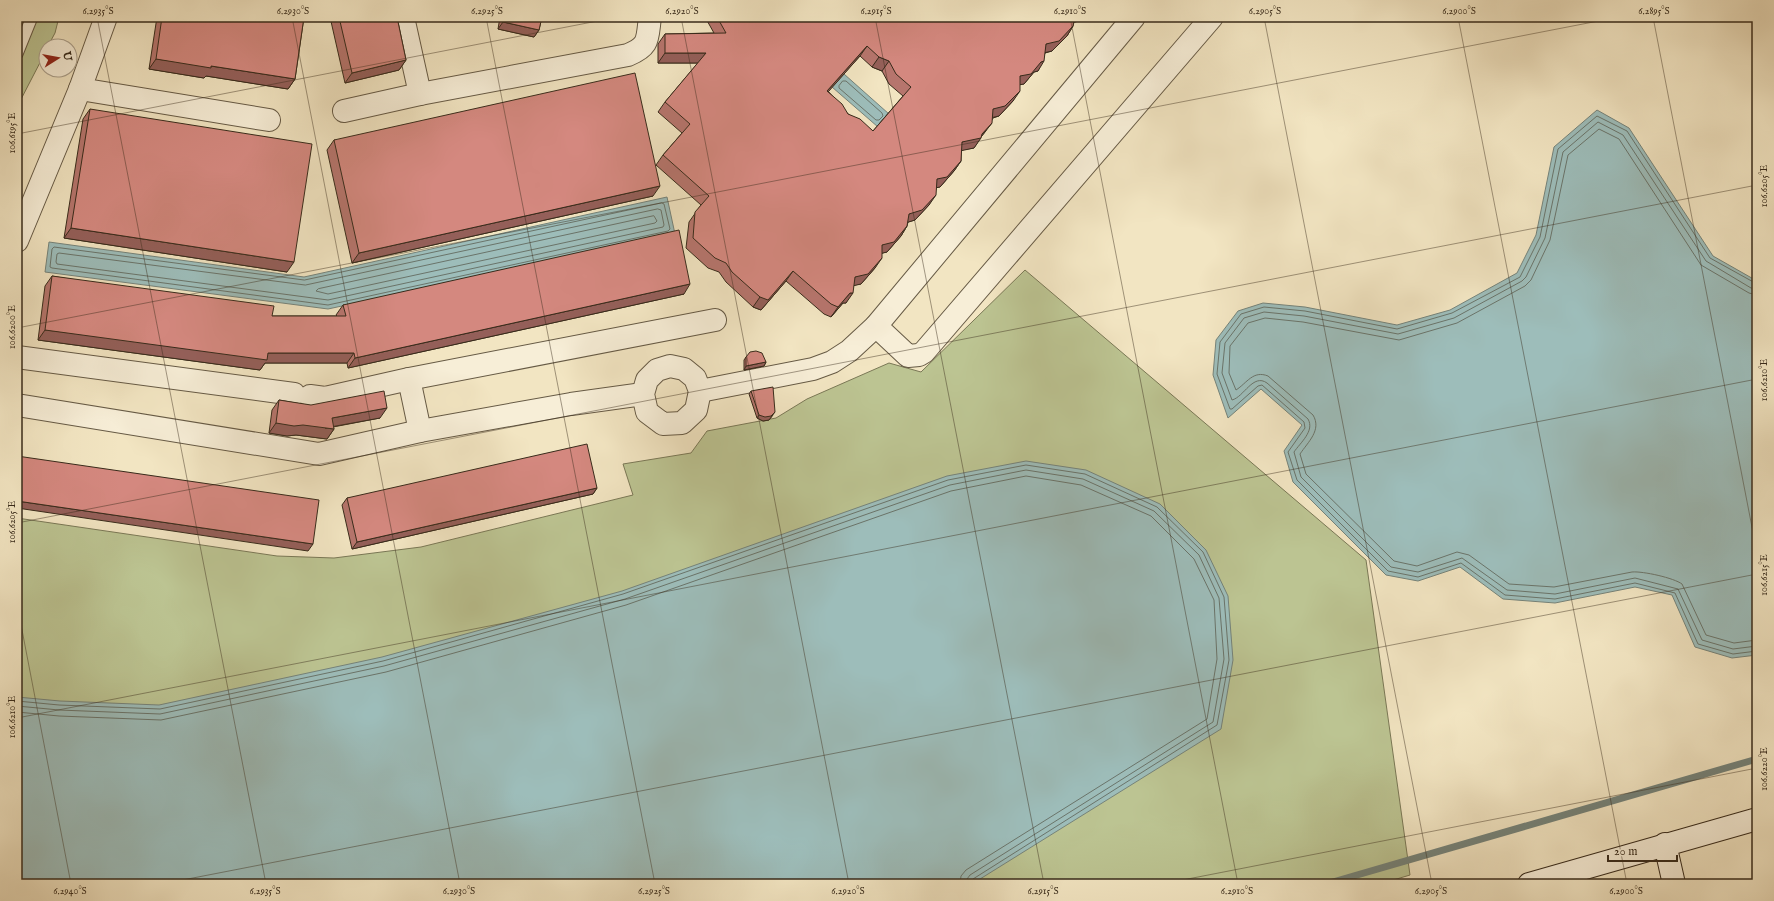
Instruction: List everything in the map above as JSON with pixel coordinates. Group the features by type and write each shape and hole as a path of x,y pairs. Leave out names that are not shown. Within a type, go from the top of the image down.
{"street":[{"path":"17,241 80,89 106,17"},
{"path":"403,17 420,94"},
{"path":"344,111 420,94 628,55 640,50 646,42 650,17"},
{"path":"700,391 813,369 832,362 849,351 876,326 1134,17"},
{"path":"876,326 908,356 919,356 924,352 1212,17"},
{"path":"80,89 269,120"},
{"path":"17,357 325,398 409,379 715,320"},
{"path":"670,366 684,369 694,378 700,391 696,410 682,423 663,424 647,412 643,394 647,380 657,370 670,366"},
{"path":"409,379 420,432"},
{"path":"17,405 319,454 420,432 571,404 643,394"},
{"path":"1529,884 1757,819"},
{"path":"1665,844 1674,884"}],"lane":[{"path":"17,54 32,17"}],"green space":[{"path":"17,17 59,17 52,38 38,38 38,66 17,107"},
{"path":"1025,270 1366,560 1410,875 1380,884 17,884 17,518 277,556 334,558 421,547 633,495 623,464 691,453 707,431 776,418 807,399 889,363 921,372"}],"water":[{"path":"844,74 889,114 878,127 832,87"},
{"path":"1597,110 1629,128 1713,256 1757,281 1757,655 1732,658 1695,647 1672,595 1635,587 1555,603 1503,599 1460,567 1418,581 1386,575 1293,482 1284,451 1302,425 1261,389 1228,418 1213,375 1216,340 1238,311 1263,303 1305,307 1397,325 1450,310 1517,273 1536,235 1554,147"},
{"path":"667,197 675,234 328,309 45,272 49,242 304,277"},
{"path":"1026,461 1086,470 1160,504 1206,550 1228,596 1233,660 1221,729 972,884 17,884 17,697 60,701 159,705 382,657 622,591 947,476"}],"building":[{"path":"162,17 304,17 295,79 156,59"},
{"path":"339,17 397,17 406,60 352,73"},
{"path":"504,17 542,17 539,30 503,22"},
{"path":"717,17 744,17 750,22 750,17 1074,17 1073,26 1059,41 1046,44 1044,61 1041,62 1031,74 1020,76 1020,91 1005,106 993,109 992,123 982,134 981,138 962,142 961,161 947,177 937,179 936,195 922,210 909,214 907,226 894,242 882,245 882,258 868,274 855,277 853,293 850,293 838,307 831,304 793,271 768,300 760,297 732,272 726,263 715,258 693,238 695,212 709,196 663,155 690,124 665,102 706,53 665,53 665,34 726,33","holes":["867,46 879,57 889,61 896,74 911,87 873,131 860,119 848,114 842,104 827,91"]},
{"path":"635,73 660,186 359,253 334,140"},
{"path":"90,109 312,144 294,262 71,228"},
{"path":"679,230 690,284 355,358 354,353 268,353 267,360 45,330 52,276 274,306 272,316 346,316 343,305"},
{"path":"756,351 762,353 766,362 746,366 746,357 750,352"},
{"path":"773,387 775,412 771,416 765,417 759,415 751,391"},
{"path":"384,391 387,408 332,418 334,429 276,423 279,400 311,405"},
{"path":"587,444 597,488 357,542 347,498"},
{"path":"17,456 319,500 313,544 17,501"}],"waterway":[{"path":"1326,884 1757,759"}]}
